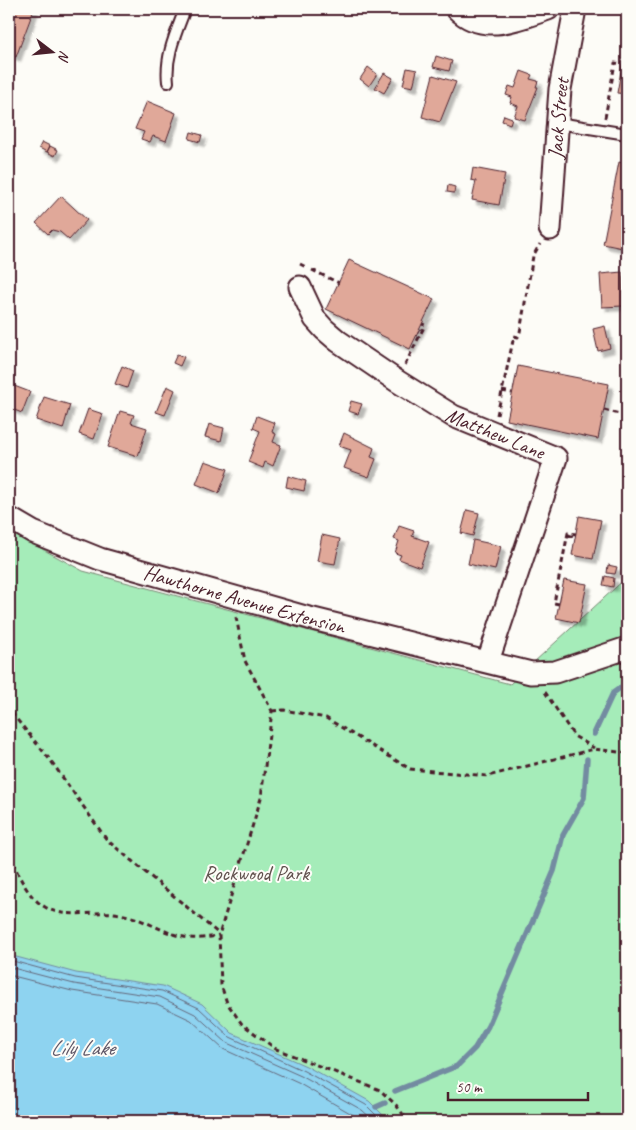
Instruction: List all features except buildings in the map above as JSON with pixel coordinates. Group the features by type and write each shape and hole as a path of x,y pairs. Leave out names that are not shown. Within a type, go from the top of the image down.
{"street":[{"path":"457,9 478,22 497,24 548,9"},
{"name":"Jack Street","path":"550,229 560,89 575,9"},
{"name":"Matthew Lane","path":"300,287 315,319 324,329 338,341 397,381 440,409 556,458 488,661"},
{"name":"Hawthorne Avenue Extension","path":"9,518 33,532 100,559 309,618 531,673 555,672 627,648"}],"lane":[{"path":"168,82 166,67 169,52 185,9"},
{"path":"558,124 627,134"}],"path":[{"path":"602,131 614,63 623,64"},
{"path":"493,432 514,336 518,337 520,332 533,256 550,229"},
{"path":"300,264 338,282"},
{"path":"397,381 425,325 422,324"},
{"path":"502,390 512,393"},
{"path":"604,410 627,416"},
{"path":"560,602 555,600 568,535 575,536"},
{"path":"231,596 245,661 272,711 261,798 219,935 221,985 227,1003 242,1024 276,1049 380,1090 396,1105 408,1121"},
{"path":"531,673 541,684 574,736 594,748 627,753"},
{"path":"9,704 14,716 51,761 107,840 219,935"},
{"path":"272,711 284,710 326,718 410,768 488,776 594,748"},
{"path":"9,854 24,885 38,902 50,910 125,916 188,939 204,939 219,935"}],"green space":[{"name":"Rockwood Park","path":"9,531 83,571 510,684 627,577 627,1121 9,1121"}],"water":[{"name":"Lily Lake","path":"9,955 76,973 163,986 202,1004 232,1033 306,1066 369,1101 389,1121 9,1121"}],"waterway":[{"path":"594,734 613,693 627,683"},
{"path":"395,1091 457,1066 475,1048 488,1026 554,871 563,835 584,798 587,759"},
{"path":"376,1107 385,1103"}]}
